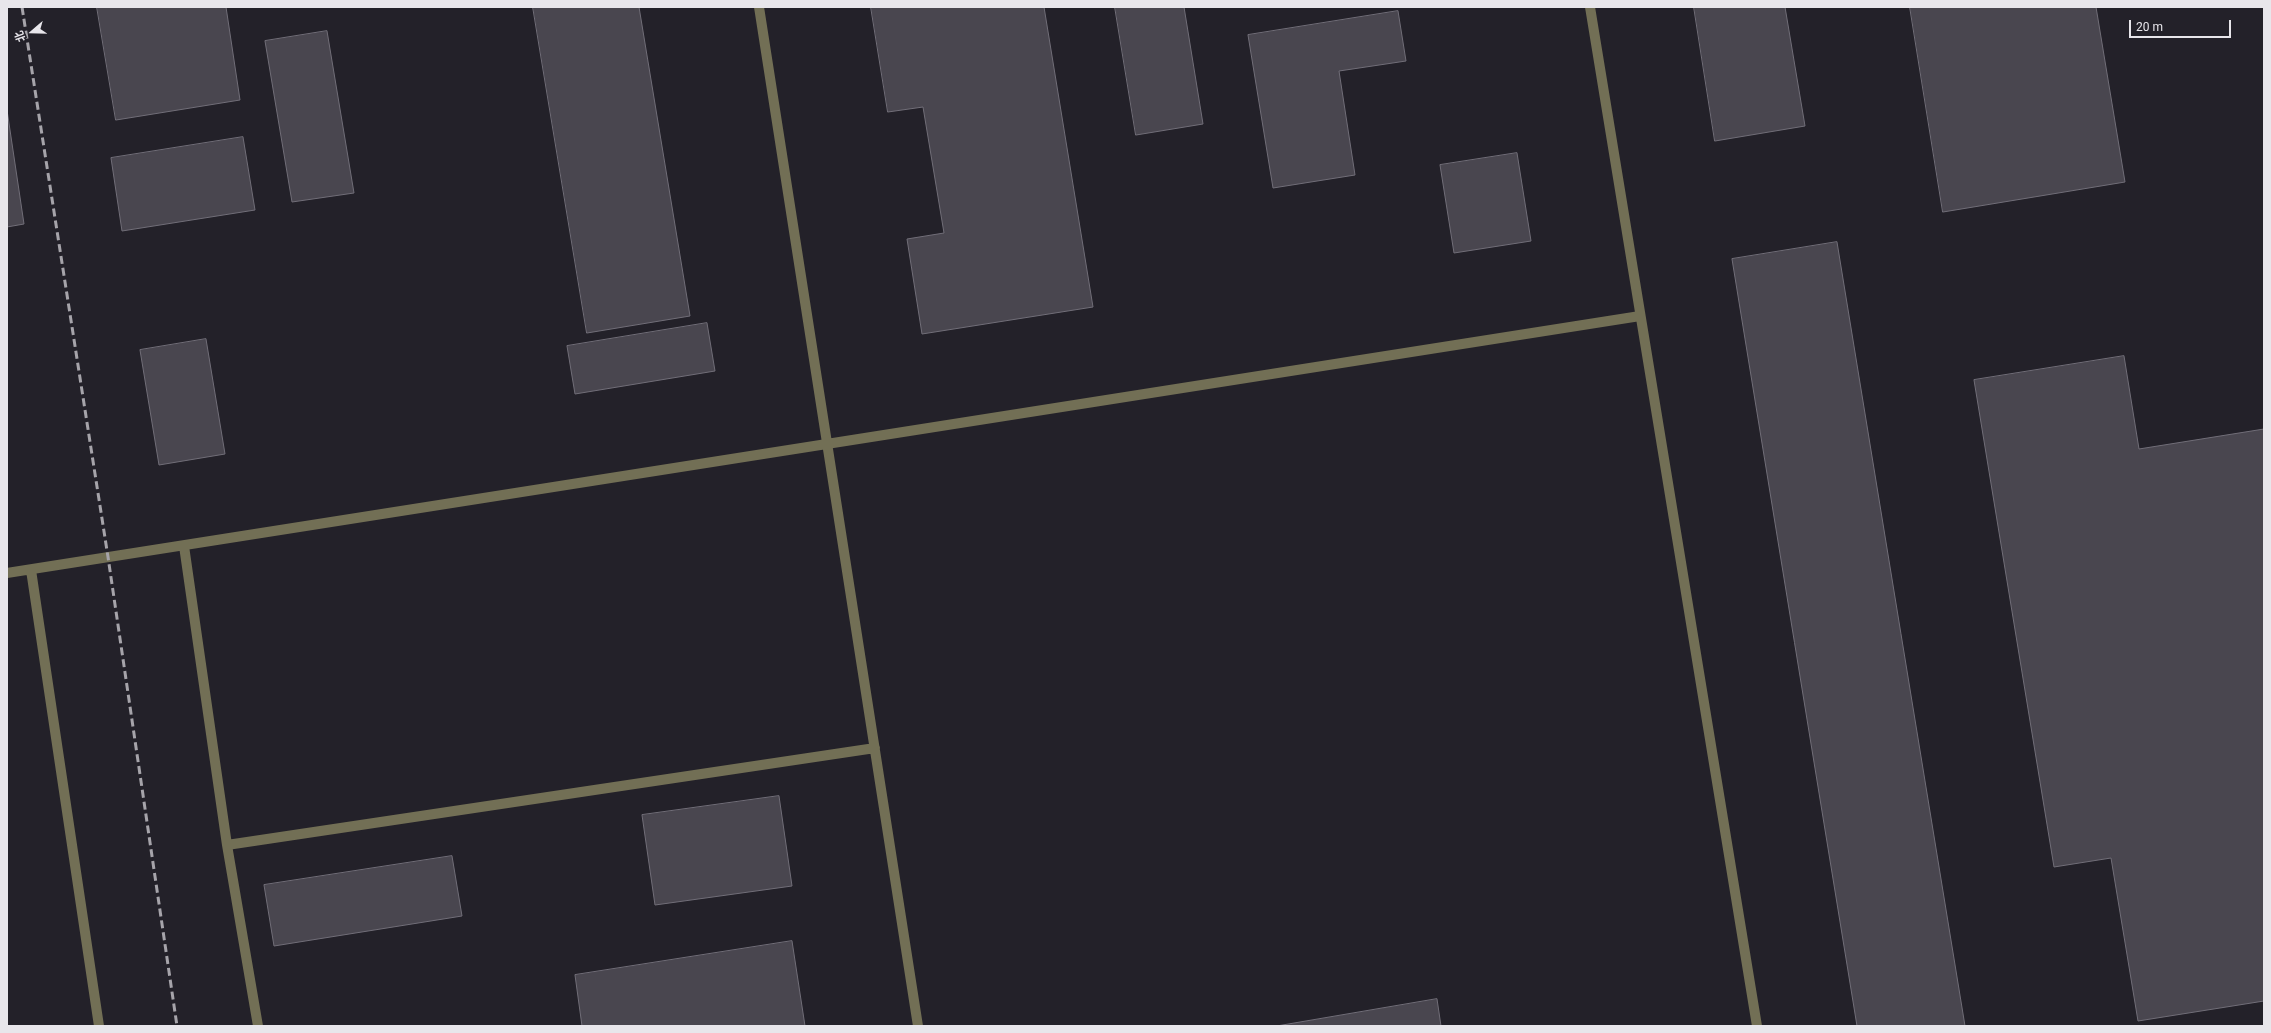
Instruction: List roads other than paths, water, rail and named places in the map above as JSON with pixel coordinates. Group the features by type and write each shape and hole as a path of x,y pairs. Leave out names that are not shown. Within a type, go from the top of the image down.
{"street":[{"path":"759,7 918,1026"},
{"path":"1590,7 1757,1026"},
{"path":"7,573 1640,316"},
{"path":"184,546 227,845 258,1026"},
{"path":"31,570 99,1026"},
{"path":"227,845 874,748"}],"railway":[{"path":"22,7 108,557 177,1026"}]}
